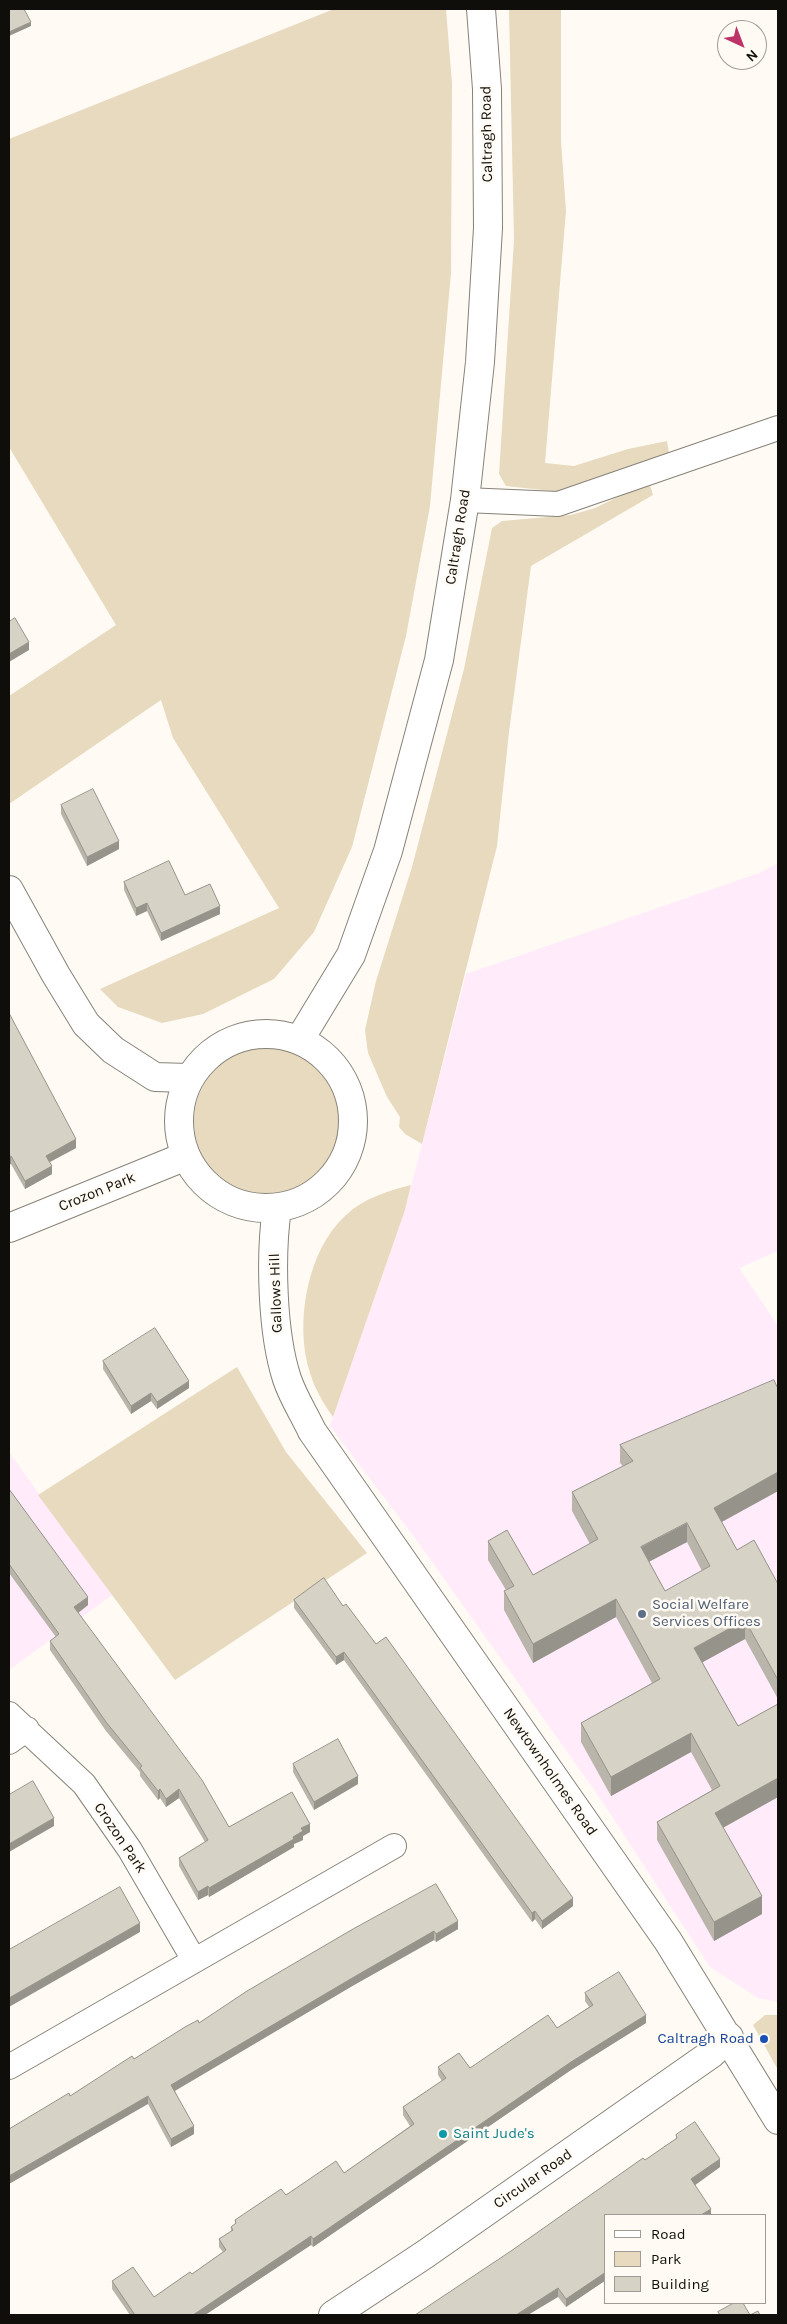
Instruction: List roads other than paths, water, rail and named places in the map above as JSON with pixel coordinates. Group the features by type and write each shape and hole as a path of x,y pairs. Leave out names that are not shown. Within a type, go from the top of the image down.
{"street":[{"name":"Caltragh Road","path":"300,1039 351,954 388,851 438,660 464,500 480,362 488,228 488,88 481,9"},
{"path":"464,500 558,504 778,428"},
{"path":"9,890 56,975 86,1024 113,1050 155,1076 189,1078"},
{"path":"275,1033 300,1039 324,1054 343,1077 353,1103 354,1132 346,1160 328,1183 305,1200 277,1208 249,1207 223,1197 201,1180 186,1156 180,1137 178,1116 182,1096 189,1078 205,1058 226,1042 250,1034 275,1033"},
{"name":"Crozon Park","path":"9,1228 186,1156"},
{"name":"Gallows Hill","path":"277,1208 274,1230 276,1332 288,1380 312,1431"},
{"name":"Newtownholmes Road","path":"312,1431 668,1941 729,2037 778,2120"},
{"name":"Crozon Park","path":"9,1714 18,1736 84,1784 130,1850 194,1960"},
{"path":"9,2067 394,1846"},
{"name":"Circular Road","path":"334,2315 424,2255 695,2065 729,2037"}],"place":[{"name":"Social Welfare Services Offices","path":"642,1614"},
{"name":"Caltragh Road","path":"764,2039"},
{"name":"Saint Jude's","path":"443,2134"}]}
